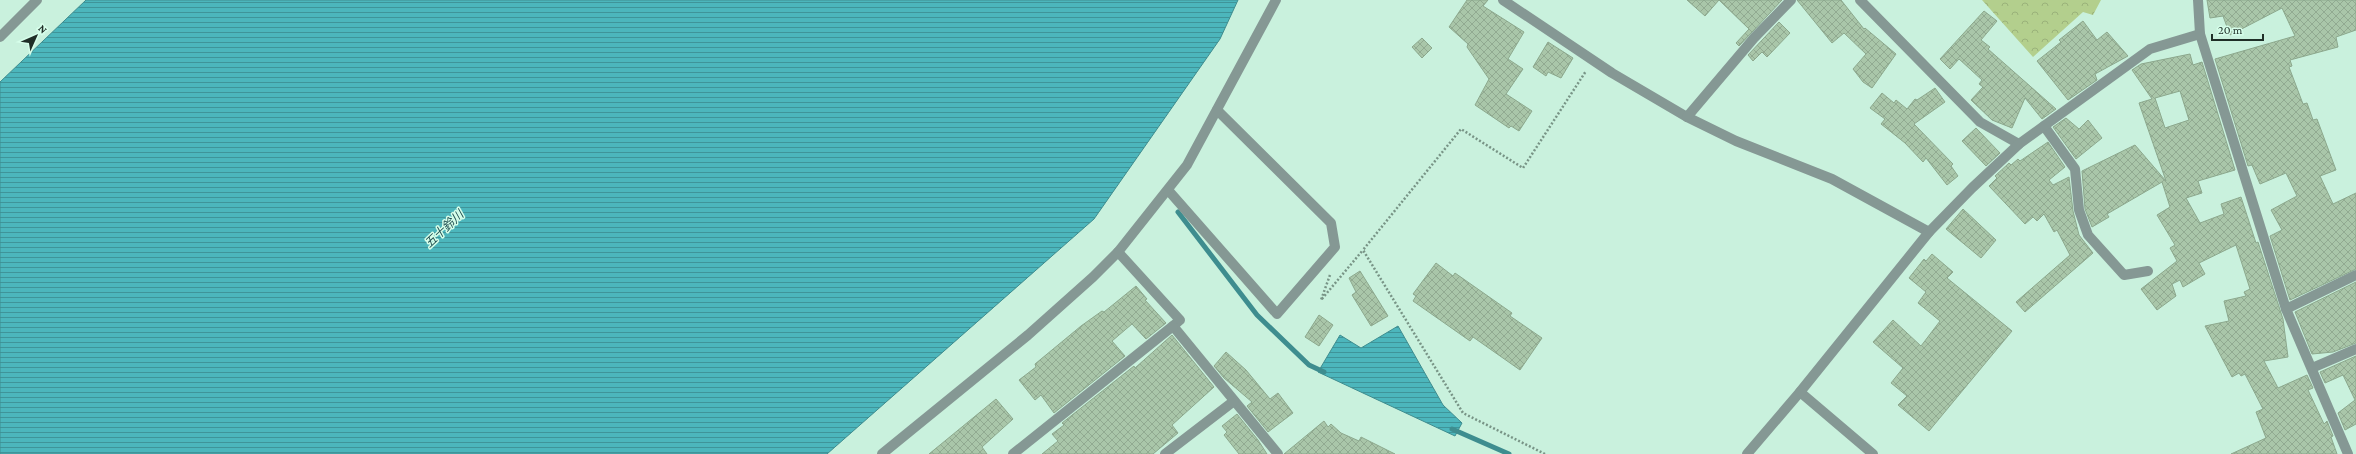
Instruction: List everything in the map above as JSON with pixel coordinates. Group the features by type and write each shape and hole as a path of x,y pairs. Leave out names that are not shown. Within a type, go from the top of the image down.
{"street":[{"path":"0,37 37,0"},
{"path":"882,454 1028,335 1093,277 1118,252 1187,166 1276,0"},
{"path":"1503,0 1593,61 1688,116 1736,141 1832,179 1929,232"},
{"path":"1688,116 1754,38 1791,0"},
{"path":"1860,0 1980,122 2019,144"},
{"path":"2198,0 2200,34 2286,309 2348,454"},
{"path":"1747,454 1800,392 1929,232 1972,188 2019,144 2150,50 2200,34"},
{"path":"1168,190 1277,314 1335,247 1331,223 1217,110"},
{"path":"2044,126 2076,169 2079,210 2088,235 2124,274 2148,271"},
{"path":"1013,454 1180,320 1118,252"},
{"path":"2286,309 2356,275"},
{"path":"1173,326 1278,454"},
{"path":"2312,368 2356,349"},
{"path":"1800,392 1873,454"},
{"path":"1165,454 1234,401"}],"path":[{"path":"1330,273 1322,300 1461,129 1523,168 1593,61"},
{"path":"1363,250 1463,413 1545,454"}],"green space":[{"path":"1982,0 2101,0 2093,15 2083,12 2033,57"}],"water":[{"name":"五十鈴川","path":"86,0 1238,0 1220,39 1094,219 827,454 0,454 0,82"},
{"path":"1398,326 1443,405 1462,423 1455,436 1318,372 1340,335 1361,348"}],"building":[{"path":"1467,0 1488,0 1483,6 1524,32 1508,59 1523,69 1506,94 1532,111 1519,131 1511,126 1509,128 1475,105 1489,79 1467,47 1468,44 1449,27"},
{"path":"1687,0 1719,0 1705,16"},
{"path":"1719,0 1782,0 1739,46 1736,43 1749,29"},
{"path":"1797,0 1841,0 1864,29 1865,28 1896,54 1872,88 1863,82 1853,69 1866,54 1844,33 1832,43"},
{"path":"2207,0 2356,0 2356,30 2336,37 2338,47 2290,60 2292,66 2289,67 2303,104 2307,103 2313,120 2317,119 2336,170 2320,176 2333,204 2356,193 2356,269 2290,300 2270,236 2282,230 2271,210 2297,196 2286,173 2260,184 2252,165 2248,166 2215,59 2295,36 2282,8 2230,35 2223,16 2210,18"},
{"path":"1984,11 1997,21 1981,40 1990,47 1988,49 2056,109 2042,119 2025,98 2012,128 1992,120 1971,100 1983,87 1979,84 1982,80 1959,59 1950,69 1940,59"},
{"path":"2083,21 2097,40 2107,32 2128,56 2095,74 2097,80 2068,100 2037,61 2061,42 2059,40"},
{"path":"1779,22 1790,33 1767,57 1762,52 1753,61 1748,55"},
{"path":"1422,38 1432,48 1422,58 1412,47"},
{"path":"1548,42 1573,58 1561,78 1548,72 1546,76 1533,67"},
{"path":"2190,54 2193,65 2202,62 2235,170 2198,181 2202,193 2186,198 2200,223 2224,214 2221,204 2241,197 2256,243 2258,242 2283,319 2288,357 2264,361 2278,388 2307,375 2313,388 2308,390 2324,424 2327,421 2333,436 2331,437 2337,454 2231,454 2266,438 2256,412 2263,409 2245,374 2241,376 2239,373 2232,377 2205,326 2229,321 2224,301 2246,296 2244,292 2250,289 2236,245 2199,263 2205,274 2183,287 2180,280 2172,284 2176,296 2157,310 2141,289 2177,261 2170,248 2175,245 2157,215 2170,207 2162,182 2107,214 2109,217 2092,227 2085,209 2082,171 2135,145 2166,181 2139,103 2152,99 2132,70 2141,64","holes":["2180,91 2189,120 2165,128 2155,98"]},
{"path":"1935,88 1945,102 1914,124 1953,164 1951,166 1958,176 1947,185 1926,158 1923,162 1905,143 1881,124 1885,119 1870,108 1882,93 1894,103 1896,100 1907,109 1915,99 1917,100"},
{"path":"2066,118 2079,129 2088,120 2102,138 2076,159 2053,127"},
{"path":"1976,128 2000,153 1986,166 1962,141"},
{"path":"2048,142 2065,167 2049,180 2053,185 2069,177 2073,211 2079,235 2093,253 2025,312 2016,302 2070,255 2057,230 2054,232 2044,214 2037,221 2033,217 2025,224 1989,186 1997,178 1995,176 2009,163 2011,165 2018,159 2020,161"},
{"path":"1963,209 1996,240 1981,258 1946,229"},
{"path":"1932,254 1953,272 1947,278 2012,331 1929,431 1898,405 1907,396 1891,383 1903,368 1873,342 1893,320 1921,346 1940,321 1918,303 1926,292 1909,278 1924,259 1926,261"},
{"path":"1436,263 1453,276 1455,273 1512,313 1510,316 1542,338 1520,370 1473,337 1470,341 1413,301 1416,296 1413,294"},
{"path":"1360,271 1388,316 1371,326 1352,295 1356,292 1349,278"},
{"path":"2356,282 2356,343 2333,352 2312,354 2295,312"},
{"path":"1136,286 1147,299 1145,300 1166,323 1146,339 1132,324 1112,341 1125,356 1054,413 1041,395 1035,400 1019,380 1036,367 1035,364 1081,326 1102,311 1104,312"},
{"path":"1319,315 1333,325 1319,346 1305,337"},
{"path":"1172,335 1214,387 1172,425 1178,433 1153,454 1042,454 1058,441 1052,434 1064,425 1062,423 1134,366 1135,368"},
{"path":"1226,352 1246,370 1270,399 1278,393 1293,413 1268,432 1247,406 1252,402 1224,378 1214,366"},
{"path":"2356,356 2356,424 2345,430 2338,413 2355,400 2343,375 2325,383 2320,372"},
{"path":"996,399 1013,419 982,447 987,454 929,454"},
{"path":"1237,414 1267,454 1239,454 1224,435 1227,432 1222,426"},
{"path":"1324,421 1328,427 1331,424 1341,433 1359,441 1361,437 1395,454 1284,454"}],"waterway":[{"path":"1178,212 1257,315 1309,365 1324,372"},
{"path":"1452,429 1509,454"}]}
